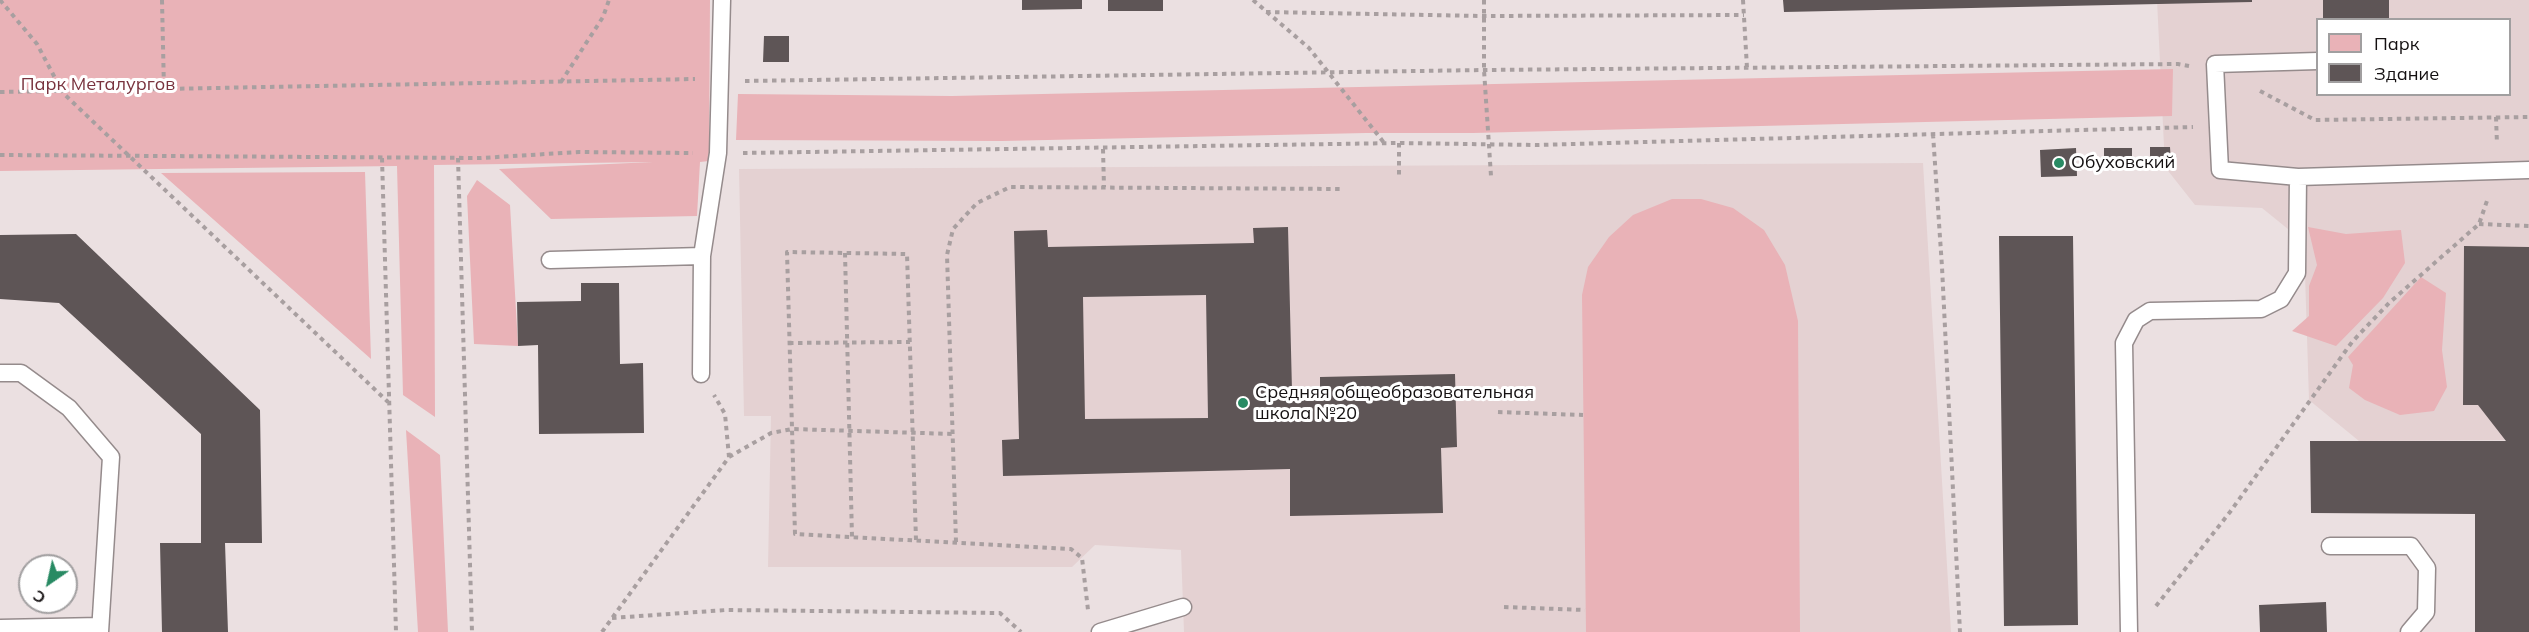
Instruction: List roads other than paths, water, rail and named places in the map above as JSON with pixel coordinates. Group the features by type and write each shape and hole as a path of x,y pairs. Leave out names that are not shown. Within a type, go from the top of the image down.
{"lane":[{"path":"701,374 702,256 718,153 722,0"},
{"path":"2316,61 2215,64 2220,170 2298,177 2529,170"},
{"path":"2129,632 2124,343 2136,320 2150,311 2261,309 2282,299 2297,273 2298,177"},
{"path":"550,260 702,256"},
{"path":"0,372 21,373 69,408 111,457 100,629 0,628"},
{"path":"2330,546 2411,546 2427,568 2426,612 2409,632"},
{"path":"1095,627 1183,608"}],"place":[{"name":"Обуховский","path":"2059,163"},
{"name":"Средняя общеобразовательная школа №20","path":"1243,403"}],"park label":[{"name":"Парк Металургов","path":"98,85"}]}
